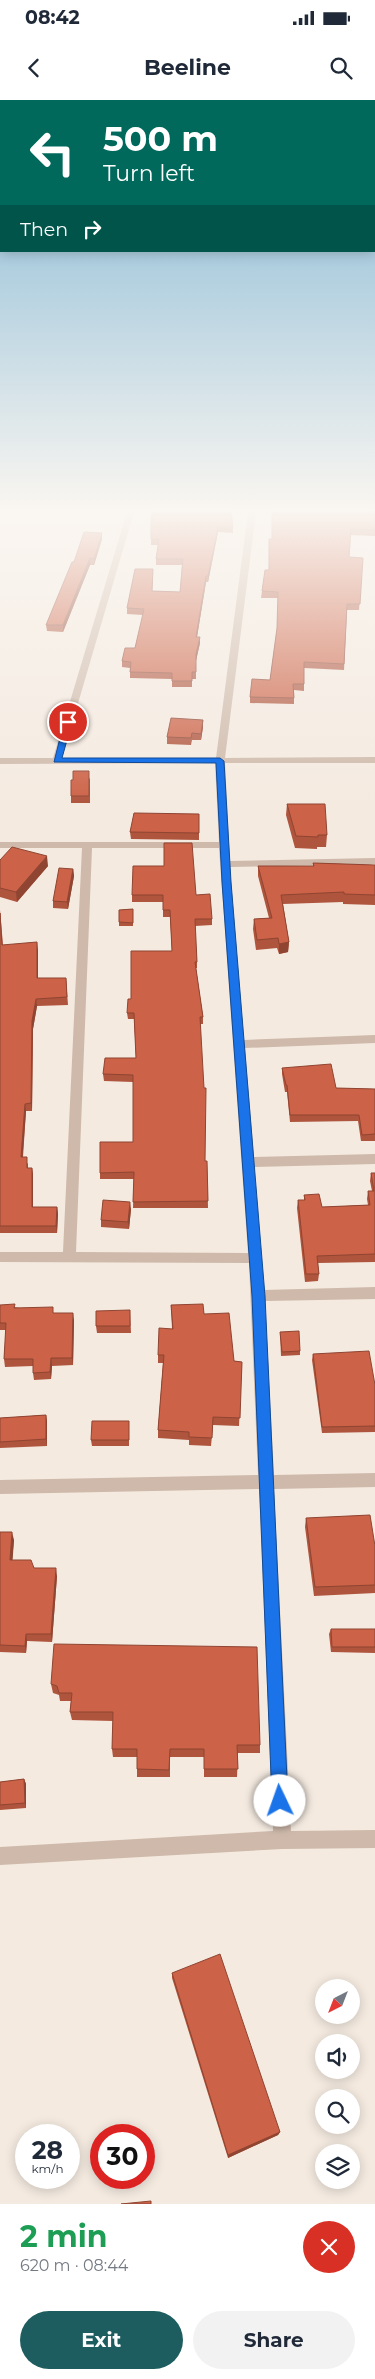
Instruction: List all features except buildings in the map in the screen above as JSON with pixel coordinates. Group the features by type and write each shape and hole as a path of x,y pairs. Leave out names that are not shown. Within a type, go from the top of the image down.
{"street":[{"path":"57,760 102,610"},
{"path":"239,610 220,761 225,864 238,1044 256,1258 282,1840"},
{"path":"0,761 375,760"},
{"path":"0,845 224,845"},
{"path":"69,1256 88,846"},
{"path":"225,864 375,861"},
{"path":"238,1044 375,1039"},
{"path":"249,1162 375,1159"},
{"path":"0,1257 256,1258"},
{"path":"258,1296 375,1292"},
{"path":"0,1487 375,1480"},
{"path":"0,1856 282,1840 375,1839"}],"route":[{"path":"68,722 57,760 220,761 226,882 258,1296 280,1801"}]}
